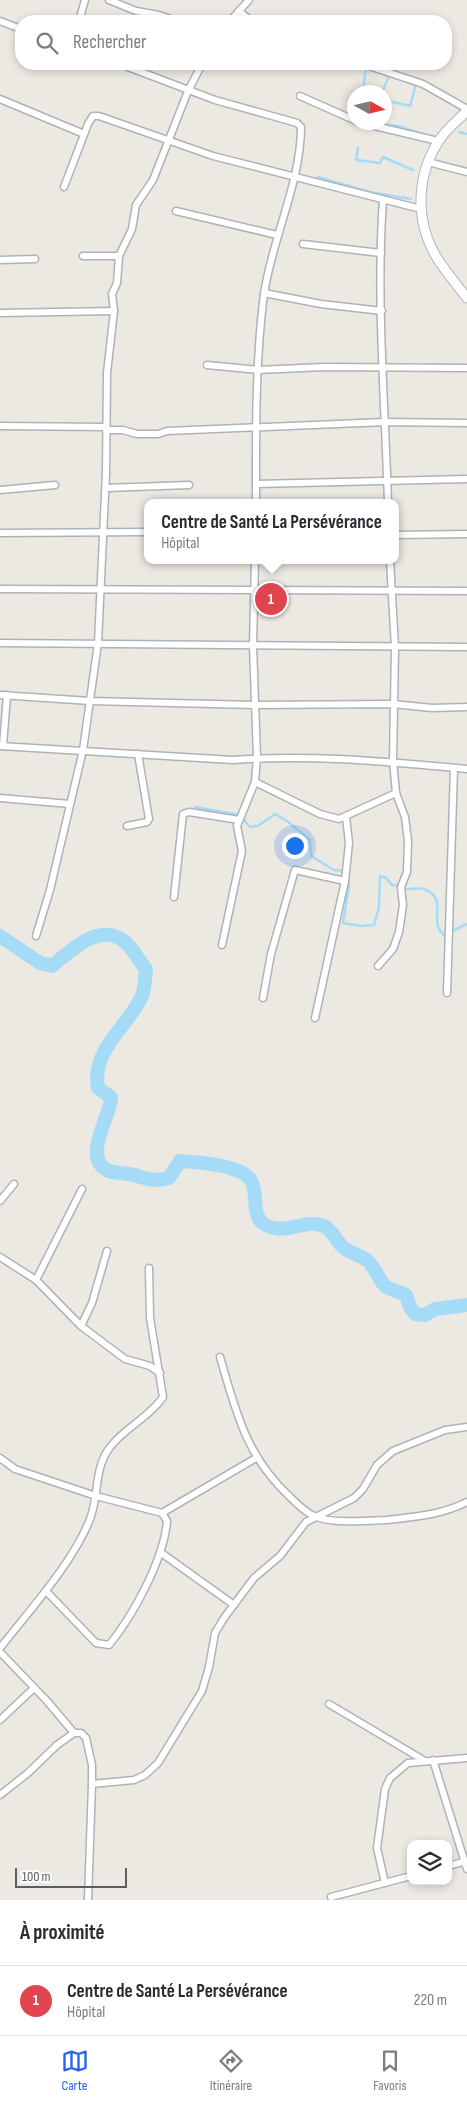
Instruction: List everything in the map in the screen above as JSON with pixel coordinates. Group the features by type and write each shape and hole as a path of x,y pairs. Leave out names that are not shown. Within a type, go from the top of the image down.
{"main road":[{"path":"467,110 438,141 428,162 422,176 421,209 424,225 437,258 467,298"}],"street":[{"path":"81,15 85,0"},
{"path":"109,0 130,9 153,15"},
{"path":"235,15 249,0"},
{"path":"238,11 243,15"},
{"path":"0,22 15,27"},
{"path":"136,70 188,90 300,125 301,131 294,176 277,235 264,293 258,370 256,499"},
{"path":"36,936 50,890 83,750 98,643 106,488 107,373 114,311 112,294 116,283 119,256 132,229 136,205 153,180 188,90 199,70"},
{"path":"381,70 423,84 467,110"},
{"path":"300,96 347,117"},
{"path":"0,99 84,134"},
{"path":"64,188 84,134 93,116 99,116 213,156 421,209"},
{"path":"392,130 438,141"},
{"path":"428,162 467,172"},
{"path":"383,200 381,253 388,499"},
{"path":"176,210 277,235"},
{"path":"303,244 381,253"},
{"path":"83,256 119,256"},
{"path":"0,260 35,259"},
{"path":"264,293 330,305 382,310"},
{"path":"0,312 114,311"},
{"path":"207,365 258,370 467,368"},
{"path":"0,426 106,429 158,434 167,431 257,429 385,422 467,423"},
{"path":"256,484 467,479"},
{"path":"0,490 56,485"},
{"path":"106,488 189,485"},
{"path":"0,533 144,532"},
{"path":"399,535 467,534"},
{"path":"222,945 242,851 237,830 239,820 255,782 257,757 253,646 256,564"},
{"path":"378,966 393,948 399,932 403,905 401,888 407,872 408,841 405,817 396,793 393,761 395,648 390,564"},
{"path":"0,589 467,591"},
{"path":"0,643 395,648 467,647"},
{"path":"467,707 432,708 393,704 254,705 90,702 4,695 1,746 233,760 257,757 393,761 467,769"},
{"path":"127,826 147,822 149,819 138,754"},
{"path":"447,993 454,768"},
{"path":"255,782 320,814 339,819 396,793"},
{"path":"0,798 70,804"},
{"path":"174,898 184,814 189,812 239,820"},
{"path":"315,1018 345,881 349,843 346,817"},
{"path":"263,998 271,954 295,870 299,869 345,881"},
{"path":"0,1201 14,1184"},
{"path":"36,1280 82,1189"},
{"path":"81,1326 92,1303 107,1251"},
{"path":"0,1257 36,1280 81,1326 125,1359 150,1366 160,1373"},
{"path":"0,1648 46,1591 89,1521 96,1496 99,1468 110,1448 163,1397 150,1318 149,1268"},
{"path":"220,1356 239,1424 256,1458 285,1492 314,1517 356,1521 418,1517 440,1513 467,1502"},
{"path":"92,1784 134,1780 145,1775 158,1763 202,1691 210,1667 215,1633 254,1578 280,1556 306,1522 354,1498 363,1489 377,1465 393,1452 445,1430 467,1427"},
{"path":"0,1458 15,1469 96,1496 162,1513 167,1521 160,1552 140,1597 110,1645 96,1643 46,1591"},
{"path":"162,1513 256,1458"},
{"path":"160,1552 234,1605"},
{"path":"0,1652 74,1733 81,1734 86,1738 92,1765 88,1900"},
{"path":"0,1720 34,1688"},
{"path":"329,1704 425,1761"},
{"path":"0,1795 57,1745 74,1733"},
{"path":"384,1883 377,1848 385,1789 390,1778 399,1768 408,1763 467,1758"},
{"path":"433,1760 467,1869"},
{"path":"452,1865 466,1861"},
{"path":"331,1897 407,1877"}],"waterway":[{"path":"364,85 366,70"},
{"path":"385,85 389,76"},
{"path":"392,102 410,106 416,84"},
{"path":"392,125 432,137"},
{"path":"459,132 467,134"},
{"path":"358,148 356,160 380,163 383,157 413,170"},
{"path":"318,177 370,192 411,199"},
{"path":"195,807 240,815 250,827 258,826 275,814 287,821 310,840 311,856 334,870 345,871"},
{"path":"348,877 349,886 343,923 361,926 374,925 379,907 380,876 386,878 392,885 399,885 404,889 422,888 432,893 436,898 437,923 444,935 467,924"},
{"path":"0,936 40,963 52,966 85,941 104,935 114,936 127,943 146,969 142,996 105,1050 97,1074 98,1088 111,1097 97,1147 97,1156 101,1165 111,1172 157,1180 169,1178 180,1161 215,1165 241,1172 251,1181 255,1194 257,1214 264,1224 279,1229 309,1224 324,1226 344,1248 368,1261 385,1286 406,1295 410,1307 415,1314 425,1315 435,1309 467,1305"}],"place":[{"name":"Centre de Santé La Persévérance","path":"271,599"}]}
